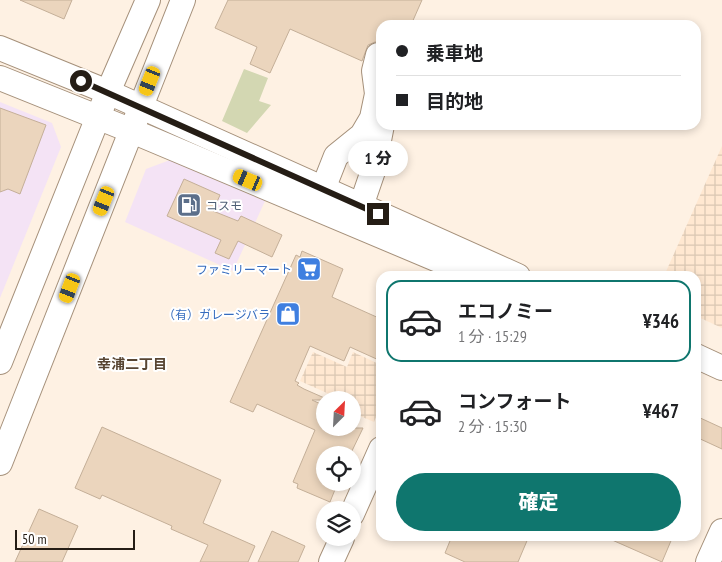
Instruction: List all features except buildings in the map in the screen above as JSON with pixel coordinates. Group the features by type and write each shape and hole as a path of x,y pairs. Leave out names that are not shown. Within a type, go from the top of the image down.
{"street":[{"path":"0,362 97,118 148,0"},
{"path":"0,463 183,0"},
{"path":"0,48 140,106 361,206 466,269"},
{"path":"376,63 374,71 376,82"},
{"path":"0,78 466,269 481,271"},
{"path":"322,189 336,156 362,135 372,118 376,102"},
{"path":"361,206 373,171 381,130"},
{"path":"701,358 722,368"},
{"path":"701,373 722,382"},
{"path":"358,501 376,460"},
{"path":"708,562 722,531"},
{"path":"331,562 338,546"}],"shaded area":[{"path":"0,102 52,123 61,147 0,298"},
{"path":"722,146 722,328 701,318 701,271 666,271"},
{"path":"170,160 265,201 233,271 125,222 146,169"},
{"path":"313,352 347,367 353,352 376,363 376,417 374,422 361,416 361,391 322,391 300,381"}],"green space":[{"path":"244,69 268,78 259,101 271,105 247,133 222,121"}],"place":[{"name":"コスモ","path":"189,205"},
{"name":"ファミリーマート","path":"309,269"},
{"name":"（有）ガレージバラ","path":"288,314"}],"district":[{"name":"幸浦二丁目","path":"132,364"}],"route":[{"path":"81,81 378,214"}]}
